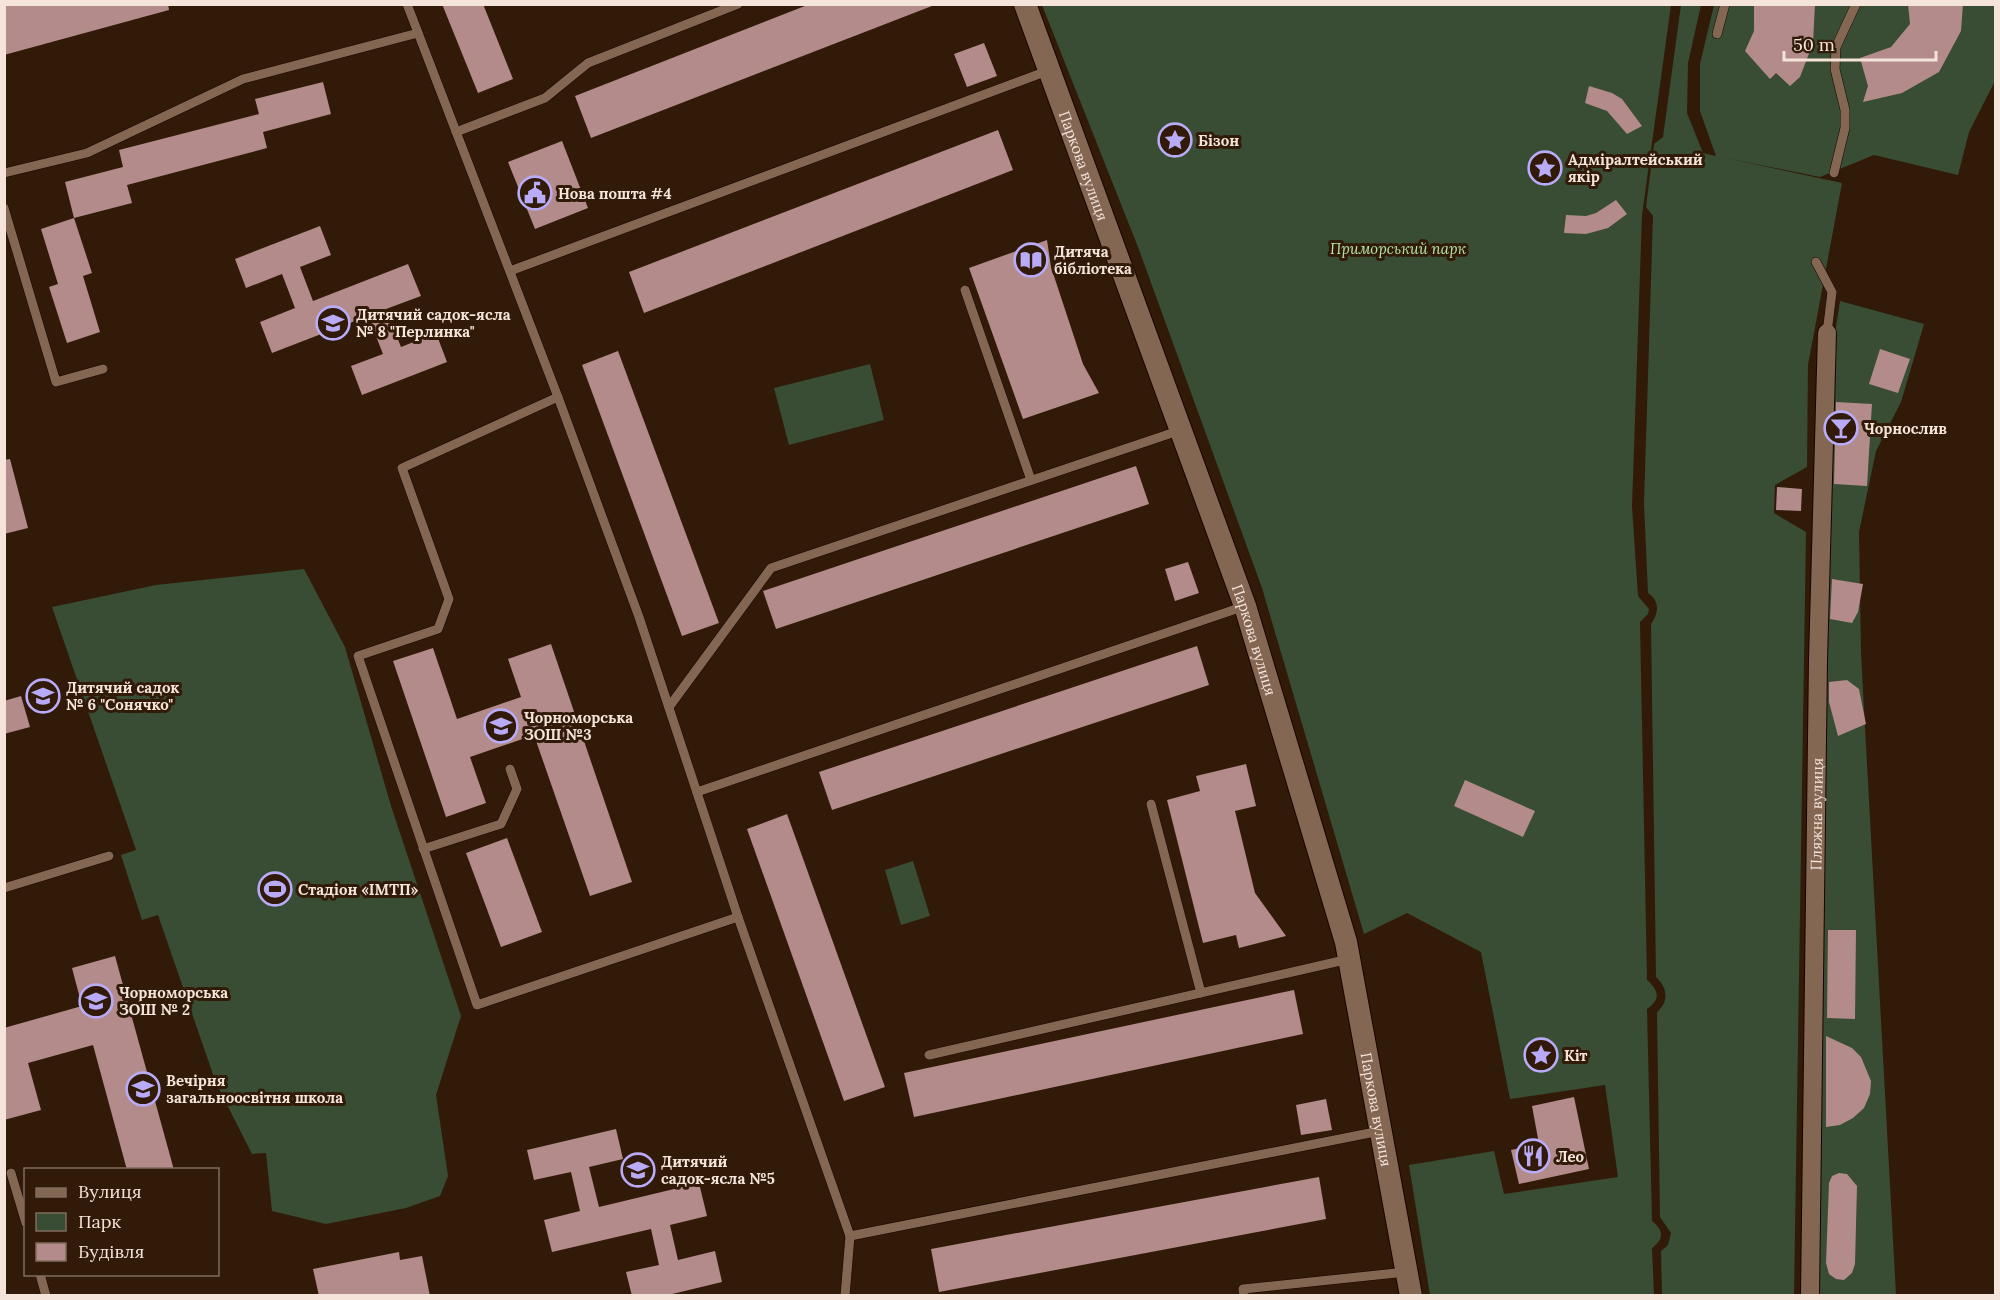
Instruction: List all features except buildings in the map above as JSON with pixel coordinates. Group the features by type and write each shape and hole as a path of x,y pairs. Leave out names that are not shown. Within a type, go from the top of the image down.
{"street":[{"name":"Паркова вулиця","path":"1025,4 1245,606 1349,959 1411,1296"},
{"name":"Пляжна вулиця","path":"1810,1296 1818,660 1827,333"}],"lane":[{"path":"408,4 558,397 669,707 738,917 850,1236 845,1296"},
{"path":"456,132 545,99 588,63 738,4"},
{"path":"1717,34 1725,4"},
{"path":"1834,173 1845,129 1845,110 1835,69 1836,47 1856,4"},
{"path":"4,173 87,153 243,79 418,33"},
{"path":"510,271 1050,70"},
{"path":"4,208 56,382 103,369"},
{"path":"1816,262 1832,292 1827,333"},
{"path":"965,290 1031,480"},
{"path":"558,397 402,468 449,599 438,628 358,656 423,849 477,1005 738,917"},
{"path":"669,707 771,568 1180,430"},
{"path":"697,792 1245,606"},
{"path":"423,849 501,824 517,789 510,769"},
{"path":"1151,804 1201,993"},
{"path":"4,888 109,856"},
{"path":"929,1056 1349,959"},
{"path":"850,1236 1382,1130"},
{"path":"11,1173 24,1216"},
{"path":"1244,1296 1243,1289 1408,1272"},
{"path":"40,1276 46,1296"}],"green space":[{"name":"Приморський парк","path":"1042,5 1671,5 1642,215 1632,506 1638,596 1649,609 1648,614 1640,622 1647,980 1657,995 1655,1002 1647,1009 1652,1221 1661,1234 1659,1241 1652,1248 1654,1295 1430,1295 1409,1165 1494,1151 1504,1194 1618,1177 1605,1085 1510,1099 1481,952 1407,913 1364,934 1262,588 1138,247"},
{"path":"1681,5 1701,5 1688,63 1687,113 1703,153 1716,156 1700,111 1700,64 1714,5 1995,5 1995,81 1969,132 1958,175 1874,155 1820,177 1726,158 1842,183 1808,365 1807,467 1775,485 1774,513 1806,532 1794,1295 1662,1295 1661,1251 1668,1245 1671,1233 1660,1217 1657,1012 1664,1004 1666,995 1656,977 1651,624 1656,616 1657,607 1655,600 1648,593 1644,504 1653,216 1646,207 1654,144 1663,137"},
{"path":"1840,301 1924,324 1901,402 1876,451 1859,532 1861,654 1896,1295 1816,1296 1825,654 1835,334"},
{"path":"870,364 884,420 789,445 774,388"},
{"name":"Стадіон «ІМТП»","path":"304,569 345,647 391,806 461,1016 436,1095 448,1176 440,1196 406,1208 326,1224 272,1211 266,1153 252,1154 216,1083 158,915 142,920 121,855 136,850 52,607 156,585"},
{"path":"913,861 930,916 901,925 885,870"}],"place":[{"name":"Бізон","path":"1175,140"},
{"name":"Адміралтейський якір","path":"1545,168"},
{"name":"Нова пошта #4","path":"535,193"},
{"name":"Дитяча бібліотека","path":"1031,260"},
{"name":"Дитячий садок-ясла № 8 \"Перлинка\"","path":"333,323"},
{"name":"Чорнослив","path":"1841,428"},
{"name":"Дитячий садок № 6 \"Сонячко\"","path":"43,696"},
{"name":"Чорноморська ЗОШ №3","path":"501,726"},
{"name":"Стадіон «ІМТП»","path":"275,889"},
{"name":"Чорноморська ЗОШ № 2","path":"96,1001"},
{"name":"Кіт","path":"1541,1055"},
{"name":"Вечірня загальноосвітня школа","path":"143,1089"},
{"name":"Лео","path":"1533,1156"},
{"name":"Дитячий садок-ясла №5","path":"638,1170"}]}
